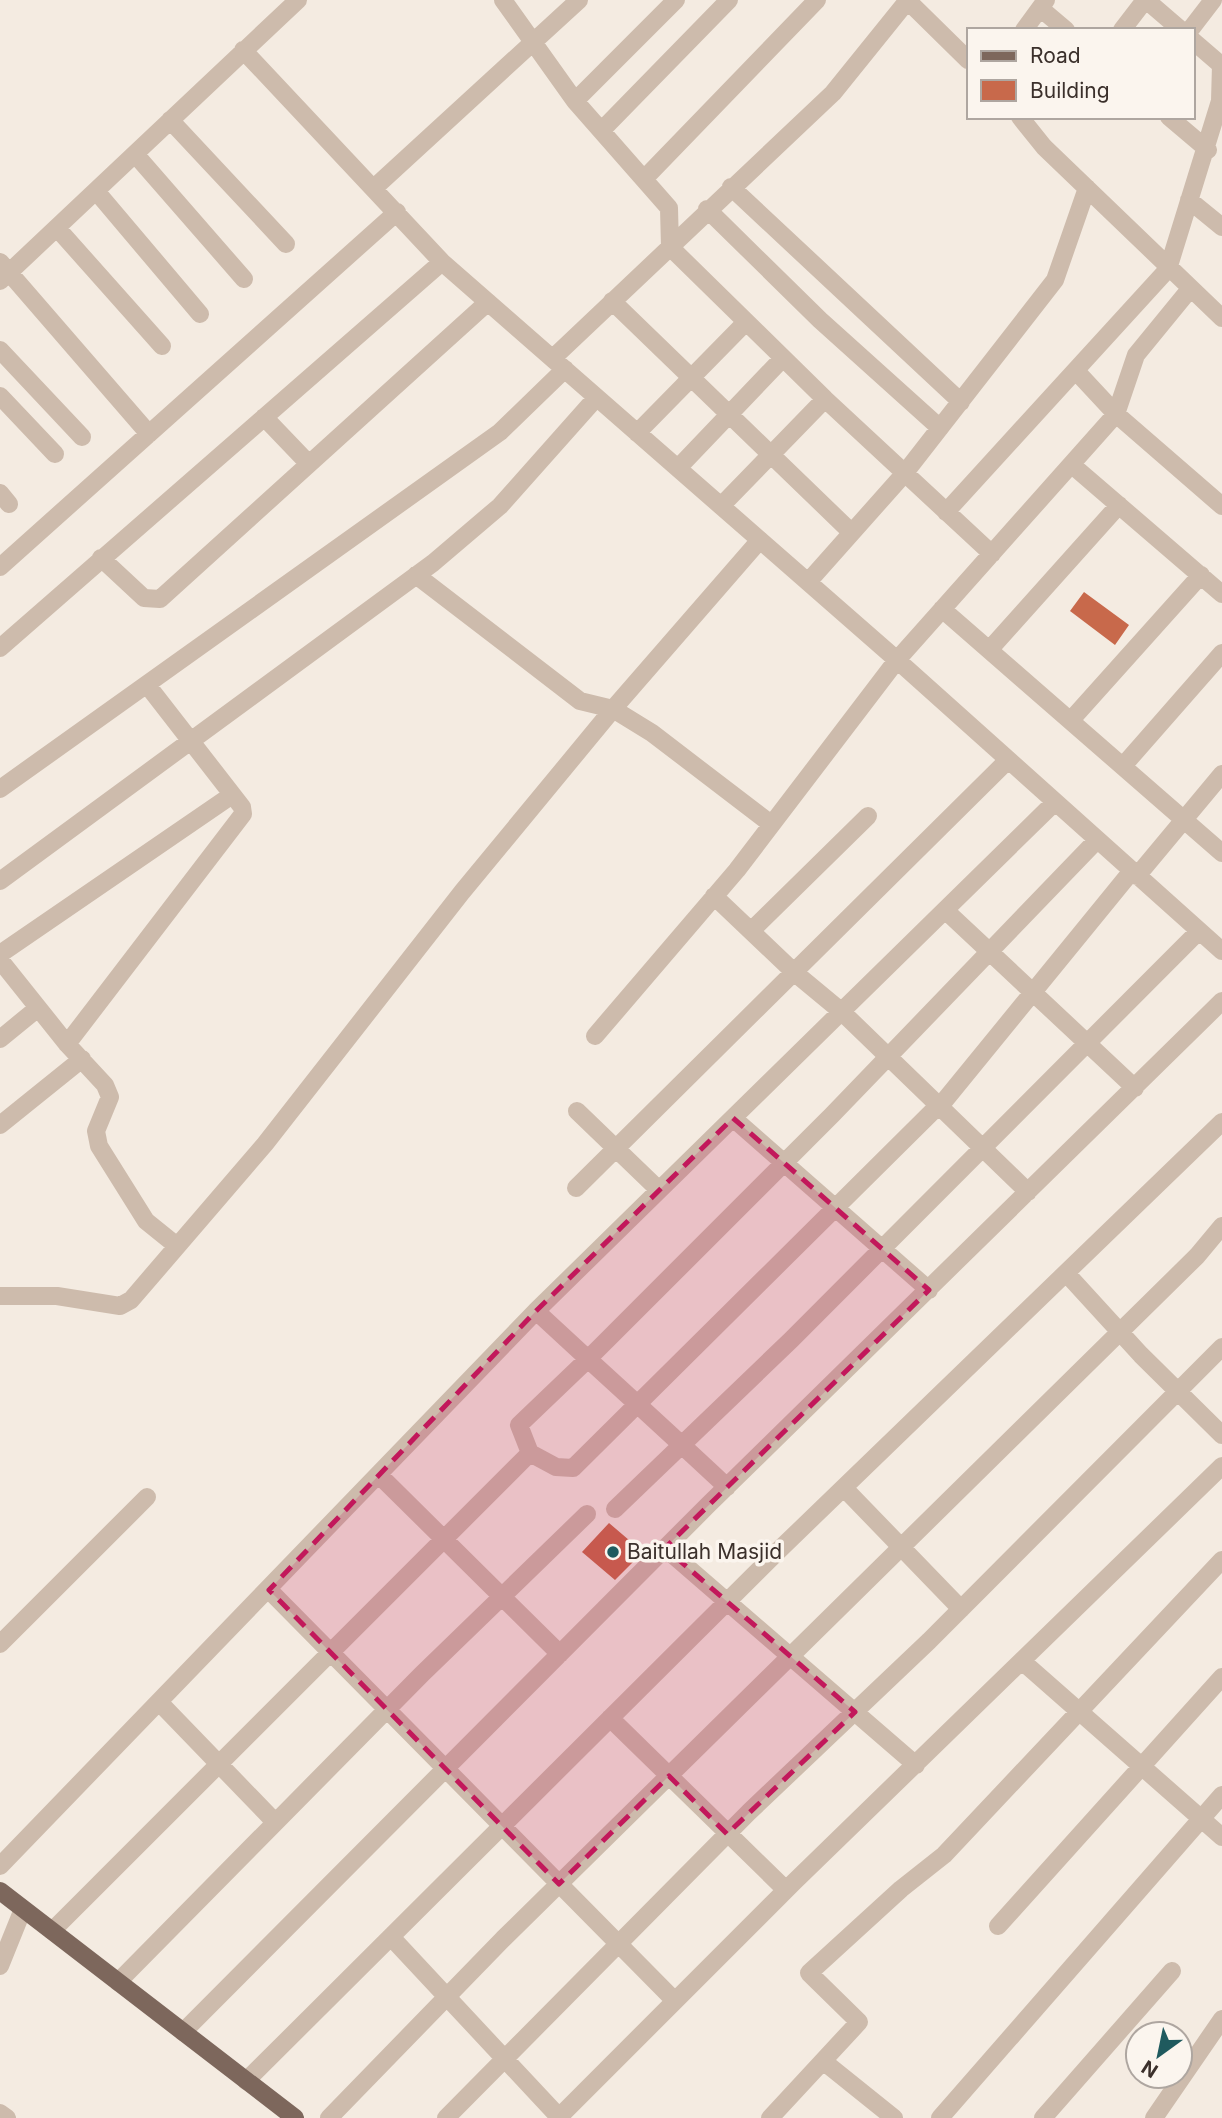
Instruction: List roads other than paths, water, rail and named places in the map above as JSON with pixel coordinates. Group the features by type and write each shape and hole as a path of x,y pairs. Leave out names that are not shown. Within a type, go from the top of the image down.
{"main road":[{"path":"0,1891 295,2118"}],"street":[{"path":"149,434 3,272 57,228 298,0"},
{"path":"503,0 532,45 575,101 669,208 670,247 825,399 992,554"},
{"path":"374,188 579,0"},
{"path":"575,101 676,0"},
{"path":"601,130 729,0"},
{"path":"644,179 817,0"},
{"path":"0,789 148,686 500,432 612,301 833,93 907,0 967,59"},
{"path":"1124,28 1145,0 1179,28"},
{"path":"1192,28 1213,0"},
{"path":"1025,28 1043,4 1064,28"},
{"path":"946,512 1168,270 1189,200 1208,150 1220,101 1221,65 1194,42"},
{"path":"243,50 442,262 897,660 1222,951"},
{"path":"1022,119 1168,270 1222,318"},
{"path":"1171,119 1208,150"},
{"path":"170,120 286,244"},
{"path":"135,154 244,279"},
{"path":"731,187 961,401"},
{"path":"808,582 904,474 1055,280 1087,188"},
{"path":"96,191 200,314"},
{"path":"1189,200 1222,227"},
{"path":"707,209 820,320 940,428"},
{"path":"0,566 397,212"},
{"path":"57,228 162,346"},
{"path":"0,648 442,262"},
{"path":"595,1036 715,896 897,660 1116,414 1136,355 1190,289"},
{"path":"612,301 851,532"},
{"path":"101,558 144,598 160,599 488,302"},
{"path":"637,433 746,321"},
{"path":"0,350 82,437"},
{"path":"678,468 783,358"},
{"path":"1076,371 1116,414 1222,506"},
{"path":"0,396 54,454"},
{"path":"0,881 415,575 500,506 596,398"},
{"path":"721,506 825,399"},
{"path":"264,417 309,464"},
{"path":"1072,465 1222,594"},
{"path":"990,649 1119,505"},
{"path":"0,1296 57,1296 120,1306 131,1300 265,1144 462,892 612,709 760,540"},
{"path":"415,575 580,701 612,709 652,733 771,824"},
{"path":"1071,720 1201,576"},
{"path":"942,609 1222,853"},
{"path":"1123,766 1222,653"},
{"path":"67,1044 243,814 232,794 188,741 148,686"},
{"path":"576,1188 1008,760"},
{"path":"1097,841 888,1058 519,1425 530,1453 556,1467 573,1468 937,1107 1222,774"},
{"path":"0,954 232,794"},
{"path":"0,1866 536,1311 1055,802"},
{"path":"751,931 868,816"},
{"path":"715,896 795,973 842,1012 937,1107 1028,1192"},
{"path":"946,911 1135,1088"},
{"path":"615,1509 882,1249 1199,930"},
{"path":"0,960 67,1044 105,1085 110,1097 96,1131 99,1146 145,1221 177,1246"},
{"path":"183,2032 665,1548 1222,1001"},
{"path":"0,1039 38,1008"},
{"path":"0,1125 82,1059"},
{"path":"577,1111 659,1190"},
{"path":"733,1118 929,1290"},
{"path":"246,2081 727,1601 1222,1122"},
{"path":"329,2118 559,1884 1197,1256 1222,1226"},
{"path":"1066,1273 1119,1332 1222,1436"},
{"path":"536,1311 727,1487"},
{"path":"446,2118 727,1834 961,1609 1222,1347"},
{"path":"52,1931 530,1453"},
{"path":"391,1937 558,2118 786,1890 1222,1466"},
{"path":"379,1475 560,1654"},
{"path":"844,1488 961,1609"},
{"path":"0,1644 147,1497"},
{"path":"118,1982 387,1709 587,1514"},
{"path":"665,1548 916,1765"},
{"path":"769,2118 859,2022 809,1973 901,1889 944,1855 1222,1560"},
{"path":"269,1590 675,2001"},
{"path":"1023,1662 1222,1837"},
{"path":"998,1926 1222,1677"},
{"path":"160,1703 275,1822"},
{"path":"610,1718 786,1890"},
{"path":"940,2118 1222,1795"},
{"path":"0,1966 23,1909"},
{"path":"1043,2118 1172,1971"},
{"path":"1154,2118 1222,2019"},
{"path":"823,2061 894,2118"},
{"path":"0,2113 7,2118"}],"place":[{"name":"Baitullah Masjid","path":"613,1552"}]}
